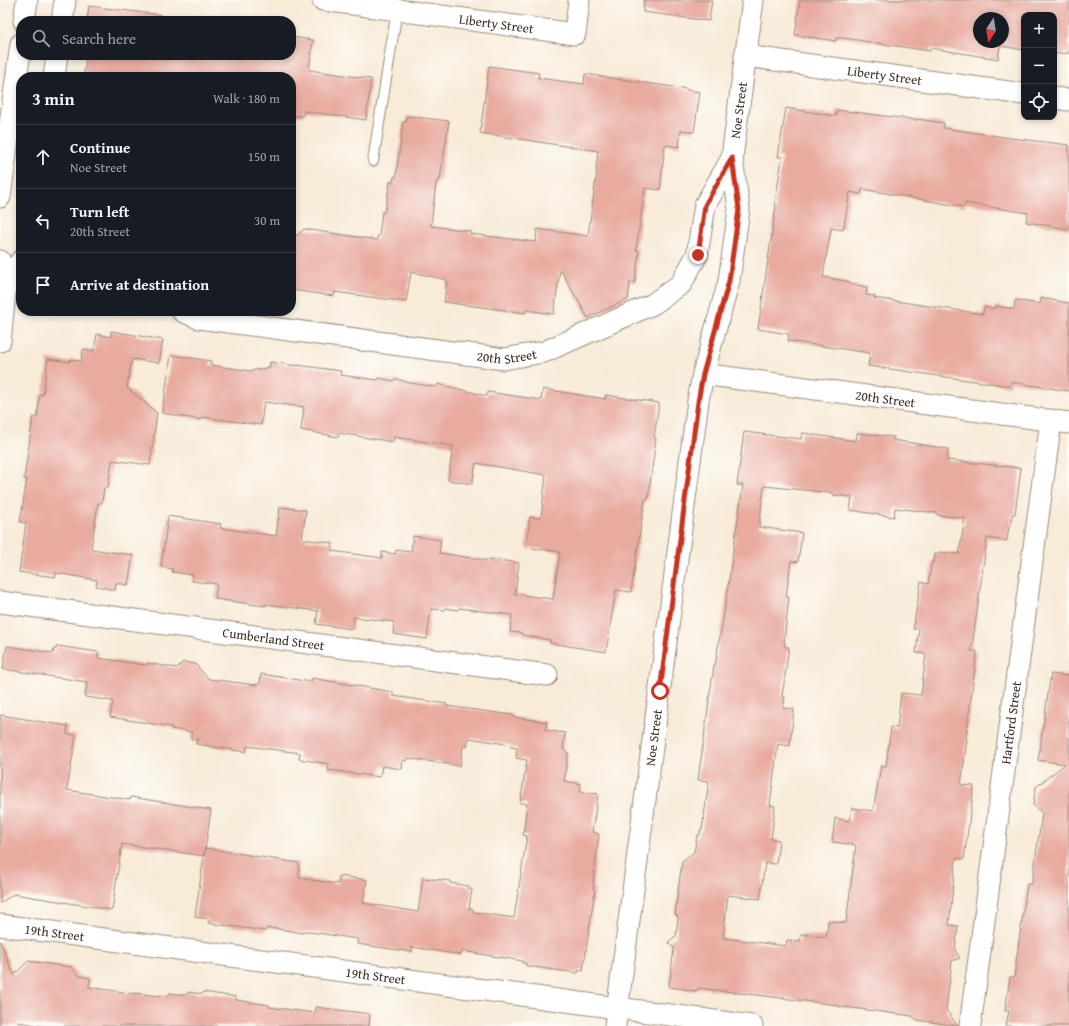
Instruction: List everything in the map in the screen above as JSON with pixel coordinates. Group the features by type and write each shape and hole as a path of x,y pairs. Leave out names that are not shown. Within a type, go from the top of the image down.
{"street":[{"path":"25,16 27,0"},
{"path":"63,16 65,0"},
{"name":"Liberty Street","path":"323,0 575,34 579,0"},
{"name":"Noe Street","path":"616,1017 698,402 703,374 729,281 739,209 732,158 753,0"},
{"name":"Liberty Street","path":"745,56 1021,94"},
{"path":"17,72 19,60"},
{"path":"55,72 56,60"},
{"path":"0,198 16,81"},
{"path":"1057,98 1069,100"},
{"name":"20th Street","path":"194,316 199,318 504,359 544,352 653,304 681,284 698,255 705,205 732,158"},
{"path":"0,261 3,282 0,341"},
{"path":"3,282 16,267"},
{"name":"20th Street","path":"703,374 1060,422"},
{"name":"Hartford Street","path":"970,1026 1060,422"},
{"name":"Cumberland Street","path":"0,602 547,675"},
{"name":"19th Street","path":"0,924 616,1017 752,1026"}],"lane":[{"path":"373,161 397,10"}],"building":[{"path":"644,0 712,0 709,21 643,12"},
{"path":"800,0 1069,0 1069,53 1057,54 1057,12 1021,12 1021,50 1009,48 1009,12 973,12 973,48 1000,48 998,59 930,48 930,51 843,38 836,38 836,41 795,35"},
{"path":"89,6 161,15 161,16 88,16"},
{"path":"296,38 313,40 309,70 371,79 366,120 304,111 303,116 296,116 296,72 84,72 86,61 296,60"},
{"path":"489,66 539,73 538,78 584,84 585,74 700,92 694,132 681,130 679,147 665,145 660,190 645,188 636,250 639,250 635,283 630,282 628,299 588,318 560,269 554,314 526,310 526,313 444,302 447,280 411,272 406,302 335,292 334,296 296,291 296,236 304,229 377,240 377,236 379,236 382,212 384,212 386,206 390,182 393,182 394,177 396,177 403,122 406,122 407,116 449,121 440,180 436,183 431,226 470,231 470,234 536,242 537,229 588,236 597,171 598,151 480,133"},
{"path":"786,108 836,116 837,110 917,119 944,123 943,128 1069,145 1069,229 1026,222 1028,213 965,203 964,207 862,189 861,194 850,192 843,230 831,228 823,277 867,287 866,295 875,296 874,298 983,314 984,307 995,309 995,306 1014,309 1015,300 1040,304 1041,298 1069,303 1069,391 1011,382 1010,386 868,366 870,353 788,341 789,334 758,329 776,205 782,157 778,157"},
{"path":"111,331 163,340 159,363 132,359 127,388 157,413 150,465 112,460 108,488 104,488 102,503 98,503 91,549 133,555 128,585 116,583 115,590 96,586 97,580 56,573 55,577 19,572 26,523 20,522 27,479 24,479 33,417 37,418 40,394 43,395 48,359 70,362 70,359 81,361 83,349 94,351 97,334 111,337"},
{"path":"171,355 211,361 210,365 251,371 270,367 270,362 297,365 341,371 340,375 378,380 379,378 393,381 396,379 436,387 438,384 487,396 488,392 541,400 543,389 605,399 606,395 659,403 648,500 645,499 631,592 616,590 606,652 550,643 550,640 522,635 522,633 510,632 512,615 459,608 458,610 445,608 445,610 431,609 427,639 393,634 394,622 354,617 352,629 316,624 318,611 215,599 217,584 192,581 193,575 172,572 173,569 161,567 168,516 221,524 220,528 276,536 280,507 306,510 302,539 333,543 332,551 382,558 382,552 395,554 396,550 411,552 413,536 441,540 439,553 492,561 492,559 519,563 515,594 553,599 560,552 526,547 530,517 541,518 546,475 476,463 472,484 448,480 453,446 394,437 393,442 339,433 338,437 301,430 304,407 264,402 261,425 202,417 202,420 162,413"},
{"path":"744,432 801,439 802,433 856,441 857,433 894,437 893,440 948,449 947,460 1021,468 1015,514 1012,514 1011,527 1009,526 1007,541 987,538 971,651 977,651 961,785 974,786 964,859 956,858 949,925 958,926 955,950 960,958 952,961 946,1010 958,1026 917,1020 912,1016 837,1006 838,1005 699,988 695,991 669,987 674,948 668,942 676,936 678,917 675,914 682,861 694,852 697,836 700,835 700,830 702,830 709,781 698,780 714,665 723,619 743,485 737,485","holes":["764,486 833,493 833,495 852,497 850,510 894,517 895,508 965,518 959,554 939,552 938,554 935,554 934,562 932,561 928,584 921,582 913,629 919,629 916,653 926,654 921,695 901,693 897,728 891,727 886,766 881,766 873,811 852,808 850,821 835,818 832,842 856,845 846,923 828,921 826,937 801,934 800,941 787,940 786,946 723,938 728,895 760,899 765,863 776,864 779,840 771,839 775,806 770,805 778,744 790,746 794,709 783,708 785,697 782,697 789,647 785,647 784,643 789,597 786,597 791,561 798,562 802,533 759,527"]},
{"path":"7,646 53,653 57,646 98,652 98,658 177,668 183,662 195,664 209,679 256,685 260,684 261,674 311,682 312,678 393,692 393,696 447,704 446,706 513,715 513,717 547,722 545,730 565,733 563,749 568,753 564,781 581,784 580,792 598,794 592,832 599,834 593,882 593,889 595,890 583,971 579,970 578,973 526,966 526,963 522,963 523,961 462,951 461,955 412,947 412,952 357,944 358,939 273,928 267,928 265,931 208,923 209,919 195,917 205,848 299,863 299,878 338,884 339,876 367,880 363,903 418,912 423,878 451,881 450,883 469,886 468,889 472,889 469,909 473,909 473,912 514,918 527,836 523,835 527,804 520,803 527,760 516,758 517,748 511,747 511,745 469,738 467,747 463,746 460,766 407,758 407,761 403,760 402,769 382,766 380,777 328,770 329,764 299,759 300,753 247,746 246,752 196,744 197,739 191,739 192,732 171,729 172,727 110,717 113,701 85,697 87,682 3,669"},
{"path":"1051,674 1069,676 1069,1026 1006,1026 1009,1011 1005,1011 1010,977 1014,977 1027,884 1032,884 1042,813 1033,805 1036,787 1065,764 1038,760"},
{"path":"0,715 68,726 67,734 76,735 67,790 130,800 131,797 211,810 204,856 122,844 112,910 14,894 0,903"},
{"path":"0,941 14,975 28,961 71,967 79,976 90,978 89,987 159,996 169,996 169,993 187,995 188,992 202,994 203,992 236,997 236,1000 269,1005 269,1007 315,1013 316,1007 370,1014 369,1026 42,1026 18,1022 18,1026 0,1026"}],"route":[{"path":"660,691 698,402 703,374 729,281 739,209 732,158 705,205 698,255"}]}
